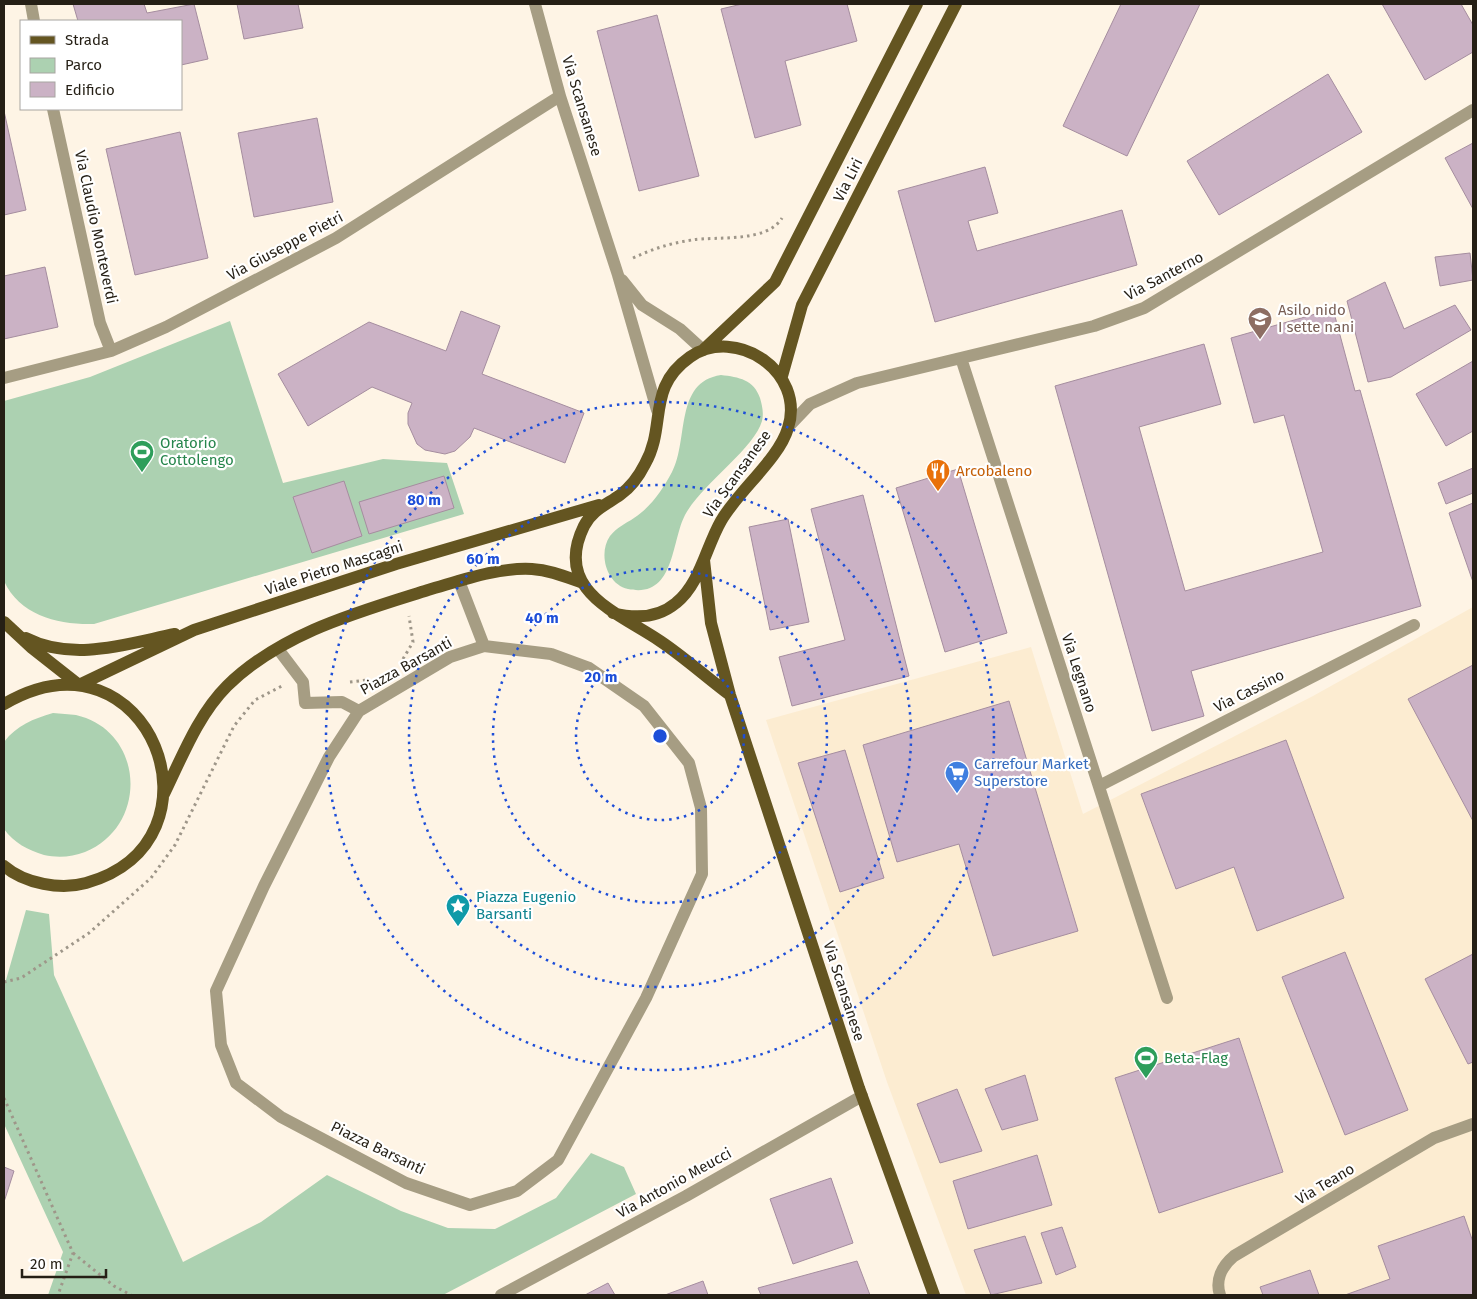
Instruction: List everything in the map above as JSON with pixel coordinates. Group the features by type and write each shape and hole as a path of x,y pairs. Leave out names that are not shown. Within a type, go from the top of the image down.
{"main road":[{"name":"Via Liri","path":"703,350 775,282 917,4"},
{"name":"Via Liri","path":"782,376 802,305 956,4"},
{"name":"Via Scansanese","path":"614,613 640,617 666,610 687,592 721,521 741,491 781,443 789,426 790,402 782,376 767,360 747,350 721,347 703,350 681,365 672,375 662,392 657,410 654,443 641,472 619,496 606,502 594,512 585,524 579,538 577,554 583,583 601,606 659,640 730,695"},
{"name":"Viale Pietro Mascagni","path":"79,685 194,630 396,564 606,502"},
{"name":"Via Scansanese","path":"704,558 711,623 730,695 862,1096 934,1295"},
{"name":"Viale Pietro Mascagni","path":"5,871 38,883 73,886 107,877 136,856 156,828 164,794 210,705 227,686 252,664 278,648 340,617 459,581 498,572 531,569 551,572 583,583"},
{"name":"Viale Pietro Mascagni","path":"4,622 79,685"},
{"path":"16,633 50,647 84,651 101,650 194,630"},
{"name":"Viale Pietro Mascagni","path":"4,704 25,692 52,684 79,685 108,694 133,711 151,735 159,756 164,794"}],"street":[{"path":"31,4 34,20"},
{"name":"Via Scansanese","path":"535,4 560,96 618,275 657,410"},
{"name":"Via Giuseppe Pietri","path":"4,378 111,351 166,327 336,238 560,96"},
{"name":"Via Claudio Monteverdi","path":"53,110 98,314 111,351"},
{"name":"Via Santerno","path":"789,426 810,404 857,383 1094,326 1144,308 1473,110"},
{"name":"Via Scansanese","path":"618,275 642,305 680,329 703,350"},
{"name":"Via Legnano","path":"961,358 1167,998"},
{"path":"459,581 484,646"},
{"name":"Via Cassino","path":"1098,786 1414,625"},
{"name":"Piazza Barsanti","path":"484,646 551,654 589,668 644,706 689,763 702,808 702,874 646,998 558,1160 517,1192 470,1205 406,1183 281,1117 236,1083 222,1045 216,991 264,886 330,757 359,711 450,657 484,646"},
{"path":"278,648 303,682 305,703 342,702 359,711"},
{"name":"Via Antonio Meucci","path":"501,1295 686,1196 862,1096"},
{"name":"Via Teano","path":"1220,1295 1218,1279 1222,1268 1234,1256 1434,1138 1472,1127"}],"path":[{"path":"398,664 407,656 413,642 411,623"},
{"path":"348,683 372,679"},
{"path":"4,982 21,978 89,933 151,878 175,845 234,726 256,700 268,692 284,685 303,682"},
{"path":"4,1098 73,1253 114,1286 131,1295"},
{"path":"58,1295 73,1253"}],"shaded area":[{"path":"1473,607 1473,1295 966,1295 887,1082 766,720 1031,647 1083,814 1313,696"}],"green space":[{"name":"Oratorio Cottolengo","path":"230,321 283,483 383,459 447,463 464,514 94,624 67,623 54,620 30,610 20,603 4,581 4,401 90,377"},
{"path":"721,375 745,381 754,387 763,409 762,421 757,432 693,503 685,515 669,566 663,577 655,585 643,590 628,589 620,586 609,575 606,567 606,543 615,530 640,514 661,491 677,459 689,400 696,389 706,380"},
{"path":"53,713 76,715 99,724 116,739 126,759 130,780 128,801 120,822 106,839 85,852 75,855 49,856 32,851 17,842 4,829 4,742 14,731 26,723"},
{"path":"26,910 49,914 54,975 183,1262 261,1222 327,1175 401,1211 448,1228 495,1229 556,1198 591,1153 624,1167 636,1194 443,1295 48,1295 63,1252 4,1124 4,987"}],"building":[{"path":"73,4 144,4 147,13 194,4 208,59 182,65 182,20 78,20"},
{"path":"237,4 298,4 303,28 244,39"},
{"path":"742,4 847,4 857,41 785,61 801,125 755,138 721,9"},
{"path":"1121,4 1200,4 1127,156 1063,126"},
{"path":"1382,4 1461,4 1473,25 1473,52 1425,80"},
{"path":"657,15 699,176 639,191 597,31"},
{"path":"1328,74 1362,132 1219,215 1187,161"},
{"path":"4,111 26,210 4,215"},
{"path":"317,118 333,202 254,217 238,133"},
{"path":"180,132 208,258 135,275 106,149"},
{"path":"1473,143 1473,209 1445,158"},
{"path":"985,167 998,213 968,221 977,251 1122,210 1137,265 935,322 898,191"},
{"path":"1470,253 1473,280 1440,286 1435,257"},
{"path":"45,267 58,327 4,339 4,276"},
{"path":"1385,282 1404,329 1455,305 1471,330 1391,377 1368,382 1347,301"},
{"path":"1333,309 1355,391 1360,390 1421,606 1191,671 1204,716 1152,731 1055,386 1204,344 1221,404 1139,427 1185,591 1323,552 1284,415 1254,423 1231,338"},
{"path":"461,311 500,326 482,374 584,413 565,463 474,428 470,437 455,451 445,454 425,450 417,444 408,424 408,413 412,403 372,387 308,426 278,374 369,322 446,351"},
{"path":"1473,361 1473,431 1446,446 1416,394"},
{"path":"1473,468 1473,493 1446,504 1438,483"},
{"path":"958,469 1007,633 945,652 896,488"},
{"path":"444,476 454,508 369,534 359,502"},
{"path":"344,481 362,536 312,553 293,497"},
{"path":"863,495 909,676 792,706 779,657 845,640 811,509"},
{"path":"1473,503 1473,582 1449,513"},
{"path":"788,519 809,622 770,630 749,527"},
{"path":"1473,665 1473,821 1408,699"},
{"name":"Carrefour Market Superstore","path":"1009,701 1078,931 993,956 959,844 897,862 863,745"},
{"path":"1286,740 1344,898 1257,931 1234,867 1176,889 1141,794"},
{"path":"845,750 884,878 840,892 798,763"},
{"path":"1345,952 1408,1110 1345,1135 1282,977"},
{"path":"1473,954 1473,1062 1468,1064 1425,979"},
{"path":"1239,1038 1283,1172 1159,1213 1115,1078"},
{"path":"1025,1075 1038,1120 1002,1130 985,1089"},
{"path":"957,1089 982,1151 940,1163 917,1104"},
{"path":"1037,1155 1052,1205 968,1229 953,1181"},
{"path":"4,1167 14,1171 4,1202"},
{"path":"831,1178 853,1243 793,1264 770,1199"},
{"path":"1464,1216 1473,1242 1473,1295 1345,1295 1390,1279 1378,1246"},
{"path":"1062,1227 1076,1267 1056,1275 1041,1233"},
{"path":"1025,1236 1042,1283 991,1295 974,1250"},
{"path":"857,1261 870,1295 761,1295 758,1288"},
{"path":"1310,1270 1319,1295 1263,1295 1260,1287"},
{"path":"703,1281 708,1295 665,1295"},
{"path":"608,1283 615,1295 585,1295"}],"place":[{"name":"Asilo nido I sette nani","path":"1260,340"},
{"name":"Oratorio Cottolengo","path":"142,473"},
{"name":"Arcobaleno","path":"938,492"},
{"name":"Carrefour Market Superstore","path":"957,794"},
{"name":"Piazza Eugenio Barsanti","path":"458,927"},
{"name":"Beta-Flag","path":"1146,1079"}]}
